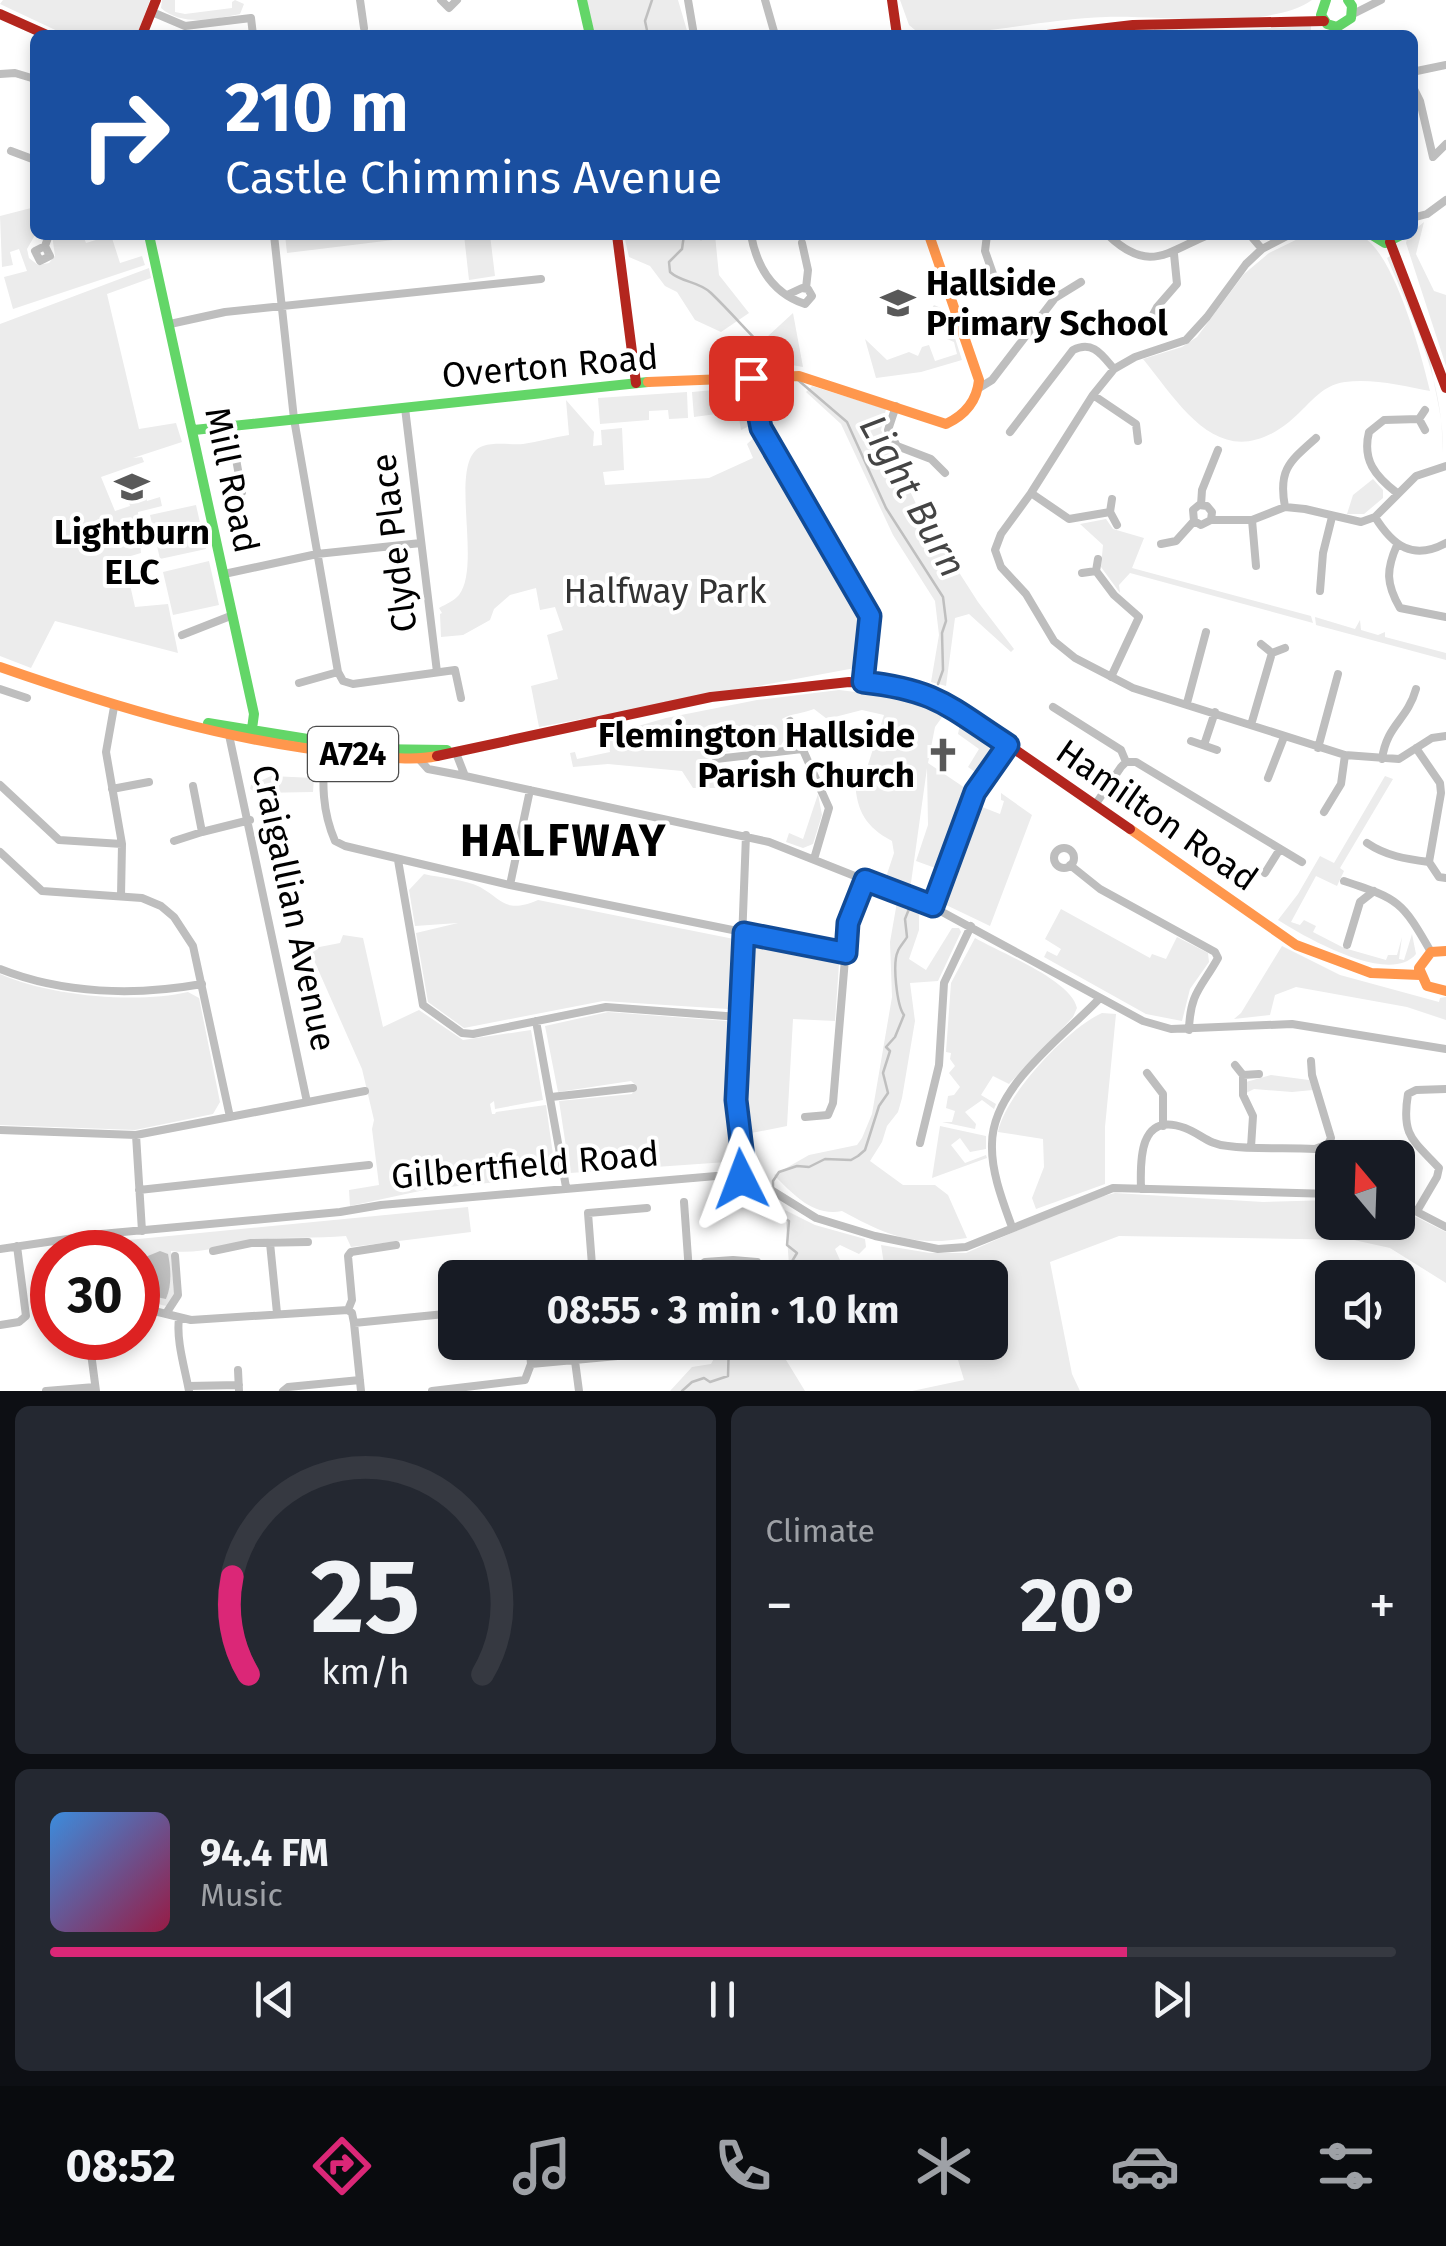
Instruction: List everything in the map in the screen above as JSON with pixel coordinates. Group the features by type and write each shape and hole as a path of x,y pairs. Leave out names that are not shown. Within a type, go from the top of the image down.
{"street":[{"path":"360,0 364,28"},
{"path":"441,0 449,8 457,0"},
{"path":"582,0 589,30"},
{"path":"688,0 693,30"},
{"path":"765,0 774,30"},
{"path":"892,0 895,30"},
{"path":"1350,24 1348,0 1376,1"},
{"path":"1302,19 1331,27 1350,24 1376,1"},
{"path":"1134,30 1272,24 1302,19 1324,4 1331,27"},
{"path":"144,30 154,6 185,26 251,18 252,30"},
{"path":"1,14 36,30"},
{"path":"1418,71 1446,64"},
{"path":"0,74 30,78"},
{"path":"1418,97 1433,157 1446,144"},
{"path":"11,151 30,158"},
{"path":"1418,216 1446,200"},
{"path":"44,246 46,240"},
{"name":"Mill Road","path":"150,240 254,714 252,732"},
{"path":"275,240 294,419 338,672 343,680 353,684 455,670 461,698"},
{"path":"618,240 636,383"},
{"path":"753,240 762,271 786,295 805,304 812,296 806,288 802,244"},
{"path":"931,240 979,388"},
{"path":"985,240 984,251 998,288"},
{"path":"1113,240 1148,258 1174,254 1199,240"},
{"path":"1254,240 1262,249"},
{"path":"1279,240 1262,249 1226,287 1186,340 1135,357 1114,369 1092,395 1031,494 1000,534 995,550 1001,568 1026,594 1054,640 1075,658 1153,696 1345,755 1399,759 1432,738 1446,736"},
{"path":"1396,240 1446,388"},
{"path":"1148,324 1178,284 1174,254"},
{"path":"792,262 805,259"},
{"path":"170,324 225,312 541,278"},
{"name":"Overton Road","path":"194,430 636,383 799,376 946,424 967,409 979,388 992,380 1055,298 1080,282"},
{"path":"786,295 806,288"},
{"path":"1010,432 1073,350 1093,346 1114,369"},
{"path":"751,378 761,428 870,616 863,682"},
{"path":"1092,395 1136,424 1138,441"},
{"path":"896,406 888,430 897,446 931,459 946,473"},
{"name":"Clyde Place","path":"405,408 437,672"},
{"path":"1419,419 1425,410"},
{"path":"1419,419 1424,430"},
{"path":"1396,492 1374,472 1367,459 1369,432 1384,420 1419,419"},
{"path":"1136,424 1147,420"},
{"path":"230,426 242,492"},
{"path":"1285,507 1281,485 1284,472 1293,458 1316,438"},
{"path":"1201,505 1202,490 1218,450"},
{"path":"1194,522 1204,525 1211,520 1252,520 1285,507 1361,522 1375,518 1396,492 1416,476 1446,466"},
{"path":"1031,494 1069,519 1110,512"},
{"path":"1112,499 1110,512 1117,525"},
{"path":"1201,505 1210,509 1211,520"},
{"path":"1162,544 1176,541 1194,522 1193,510 1201,505"},
{"path":"1320,591 1332,517"},
{"path":"1375,518 1397,545 1428,552 1446,543"},
{"path":"1252,520 1256,566"},
{"path":"1176,541 1185,551"},
{"path":"224,574 318,554 421,543"},
{"path":"1397,545 1388,567 1389,589 1400,608 1446,617"},
{"path":"1098,559 1096,571 1114,596 1139,617 1112,677"},
{"path":"1082,573 1096,571"},
{"path":"182,635 233,615"},
{"path":"1187,704 1206,632"},
{"path":"1261,644 1272,653"},
{"path":"1272,653 1285,648"},
{"path":"1251,724 1272,653"},
{"name":"Hamilton Road","path":"0,667 114,707 230,730 370,748 456,753"},
{"path":"299,683 338,672"},
{"path":"1318,748 1338,674"},
{"name":"Hamilton Road","path":"252,732 326,751 420,760 726,695 863,682 904,687 949,704 1296,945 1337,964 1379,976 1420,974"},
{"path":"0,689 27,698"},
{"path":"1382,758 1385,739 1410,709 1416,689"},
{"path":"114,707 106,752 122,844 121,896"},
{"path":"1054,707 1121,750 1126,762"},
{"path":"1204,745 1215,712"},
{"path":"790,720 829,808 814,860"},
{"name":"Craigallian Avenue","path":"230,730 307,1102"},
{"path":"1268,778 1284,737"},
{"path":"1191,741 1217,750"},
{"path":"933,906 975,792 1008,745"},
{"path":"1416,748 1440,784 1429,862 1439,877 1446,878"},
{"path":"716,759 802,749"},
{"path":"326,751 321,786 335,841 398,860 510,885 846,953"},
{"path":"456,753 465,776"},
{"path":"1324,812 1341,784 1345,755"},
{"path":"420,760 428,768 746,834 933,906 1143,1021 1189,1030 1292,1024 1446,1050"},
{"path":"1095,805 1126,762"},
{"path":"1126,762 1136,762 1302,862"},
{"path":"112,789 148,782"},
{"path":"0,786 59,840 122,844"},
{"path":"193,786 202,832"},
{"path":"510,885 530,790"},
{"path":"174,841 250,820"},
{"path":"741,1179 743,1158 736,1100 746,834"},
{"path":"1367,843 1398,858 1429,862"},
{"path":"1265,872 1280,849"},
{"path":"0,852 42,891 142,898 174,916 193,946 230,1117"},
{"path":"398,860 421,999 428,1011 462,1033 606,1007 739,1017"},
{"path":"1070,865 1100,889 1214,952 1218,958 1200,982 1189,1030"},
{"path":"805,1117 828,1115 833,1103 848,923 865,880"},
{"path":"1344,882 1382,892 1406,910 1431,952"},
{"path":"1347,944 1360,902 1374,891"},
{"path":"920,1143 940,1065 944,983 971,926"},
{"path":"1446,951 1431,952 1422,962 1420,974 1435,992 1446,990"},
{"path":"0,969 62,988 161,991 202,984"},
{"path":"1012,1228 992,1159 994,1122 1015,1084 1100,998"},
{"path":"536,1021 566,1187"},
{"path":"1141,1188 1140,1151 1147,1136 1163,1126 1183,1127 1208,1143 1315,1149 1328,1144 1331,1138 1312,1075 1312,1061"},
{"path":"1235,1064 1244,1076 1243,1095 1253,1116 1251,1147"},
{"path":"1147,1073 1164,1094 1163,1126"},
{"path":"1244,1076 1259,1074"},
{"path":"551,1097 633,1088"},
{"path":"1446,1089 1416,1090 1407,1096 1405,1116 1416,1147 1438,1168 1437,1177 1417,1211 1446,1228"},
{"path":"0,1130 136,1136 365,1092"},
{"path":"136,1136 142,1230"},
{"path":"139,1190 369,1165"},
{"path":"354,1166 355,1178"},
{"name":"Gilbertfield Road","path":"152,1230 566,1187 716,1176 741,1179 771,1190 816,1218 938,1250 966,1246 1113,1188 1315,1193"},
{"path":"684,1202 689,1260"},
{"path":"592,1260 588,1213 647,1208"},
{"path":"212,1251 308,1242"},
{"path":"270,1243 277,1313"},
{"name":"Gilbertfield Road","path":"0,1248 30,1244"},
{"path":"348,1310 352,1300 348,1256 351,1252 396,1245"},
{"path":"0,1325 19,1322 26,1316 17,1246"},
{"path":"167,1312 178,1294 175,1256"},
{"path":"160,1311 179,1319 348,1310 354,1323 362,1391"},
{"path":"354,1323 438,1315"},
{"path":"179,1319 178,1339 188,1388 239,1388 238,1370"},
{"path":"46,1391 96,1389 92,1360"},
{"path":"432,1391 506,1387 525,1380 531,1360"},
{"path":"531,1364 575,1360 579,1391"},
{"path":"283,1391 288,1387 360,1380"}],"green space":[{"path":"3,0 150,0 139,30 55,30 0,4"},
{"path":"162,0 175,0 175,12 185,14 232,8 235,0 244,4 240,14 189,20 161,8"},
{"path":"586,0 678,0 687,30 594,30"},
{"path":"900,0 1312,0 1293,10 1242,18 1106,17 984,30 915,30 909,25"},
{"path":"1311,26 1311,30 1235,30"},
{"path":"30,208 32,240 27,249 29,258 38,265 49,263 55,256 53,240 113,240 120,263 142,256 145,265 13,309 4,277 27,271 19,249 10,252 13,265 2,267 0,216"},
{"path":"1424,222 1416,254 1434,291 1446,295 1446,366 1406,243 1418,240 1418,227"},
{"path":"286,240 393,240 287,253"},
{"path":"465,240 491,240 495,276 469,280"},
{"path":"625,240 716,240 719,275 749,313 721,332 695,320 677,292 665,286 650,266 629,257"},
{"path":"1296,240 1366,240 1373,246 1385,262 1405,306 1430,391 1377,382 1336,384 1265,437 1243,442 1205,429 1143,359 1182,347 1197,337 1244,274 1269,253"},
{"path":"1390,256 1399,270 1431,357 1433,378 1387,258"},
{"path":"149,268 151,278 107,294 139,429 176,423 182,442 133,458 142,457 144,462 101,477 115,511 130,506 126,492 142,487 147,501 160,497 162,506 138,512 141,553 124,558 135,607 168,604 178,653 55,621 31,668 0,656 0,324"},
{"path":"934,305 946,310 962,360 921,372 876,378 865,339 887,360 909,352 918,356 922,347 929,345 935,361 957,354 954,342 947,339 936,307 932,308"},
{"path":"793,313 803,367 792,365 767,337"},
{"path":"812,386 886,409 881,430 919,510 978,602 1014,649 1011,652 969,614 955,618 946,686 931,682 939,635 935,601 893,535 841,424 806,392"},
{"path":"746,387 754,424 741,430 739,418 731,412 694,417 692,392"},
{"path":"687,392 688,418 669,419 668,410 649,411 649,420 600,424 598,398"},
{"name":"Halfway Park","path":"566,400 594,432 593,446 602,445 601,430 622,428 624,470 603,472 605,485 709,478 753,458 747,444 758,434 864,617 861,652 855,668 539,727 531,686 558,679 547,635 563,630 555,607 540,610 536,588 510,595 494,609 490,620 463,635 441,637 439,608 459,595 465,580 465,490 472,455 483,446 523,444 569,435"},
{"path":"1373,479 1383,490 1383,498 1364,514 1347,514 1353,495"},
{"path":"196,505 206,549 160,559 150,515"},
{"path":"1106,519 1113,529 1144,538 1132,568 1311,616 1313,623 1130,573 1119,585 1120,593 1101,567 1103,545 1080,524"},
{"path":"209,561 219,605 173,615 163,572"},
{"path":"1315,617 1355,629 1360,620 1361,630 1378,635 1385,632 1385,637 1446,653 1446,660 1316,625"},
{"path":"839,690 898,697 945,713 935,727 928,763 968,790 938,869 916,861 928,825 927,768 910,890 892,884 886,877 894,853 892,841 864,818 856,793 855,782 864,777 884,715 862,710 827,719 814,709 786,717 782,719 788,734 781,745 708,754 710,766 727,773 730,781 722,788 693,788 682,771 608,764 573,767 570,753 575,752 577,759 610,752 607,735 666,718 757,700"},
{"path":"960,724 996,748 978,774 968,767 979,749 958,734"},
{"path":"271,776 314,778 313,792 258,793 250,789"},
{"path":"1385,776 1393,779 1340,868 1344,871 1337,886 1316,876 1291,922 1300,925 1304,920 1316,926 1313,932 1344,948 1386,960 1388,955 1397,955 1402,937 1399,959 1404,960 1412,934 1416,954 1403,963 1386,965 1345,955 1278,920 1320,856 1334,863"},
{"path":"1001,793 1032,815 990,926 942,903 977,805 1000,814 1004,801"},
{"path":"818,794 822,815 813,844 803,848 786,842 789,833 803,839"},
{"path":"424,874 474,884 505,904 518,906 538,900 734,939 732,1007 603,1001 464,1028 428,1002 416,933 458,923 415,926 409,890"},
{"path":"897,902 919,909 919,930 909,959 926,970 952,928 961,932 938,981 910,983 915,1021 902,1098 870,1161 903,1185 935,1185 948,1195 967,1238 916,1240 888,1233 842,1211 813,1207 774,1175 809,1155 857,1145 862,1138 872,1114 892,997 890,942"},
{"path":"1061,909 1150,958 1152,954 1166,959 1177,937 1208,953 1209,962 1190,989 1182,1021 1146,1014 1044,957 1047,951 1057,956 1061,949 1045,939"},
{"path":"343,935 363,938 383,1027 419,1010 463,1040 531,1030 543,1100 495,1109 494,1101 490,1104 492,1114 546,1105 556,1176 429,1189 350,1206 349,1190 379,1185 374,1120 362,1069 309,949 340,943"},
{"path":"975,938 1049,978 1062,987 1077,1008 1073,1017 1009,1084 993,1076 981,1095 996,1104 994,1109 982,1100 965,1112 976,1124 975,1129 942,1122 952,1122 955,1111 946,1108 948,1096 960,1087 949,1073 955,1066 951,1053 946,1052 951,983"},
{"path":"755,943 836,960 839,964 835,1021 793,1019 787,1126 746,1134 741,1099 749,946"},
{"path":"1282,946 1340,975 1439,1002 1446,997 1446,1020 1407,1007 1296,987 1275,995 1270,1015 1234,1019"},
{"path":"0,974 67,993 144,997 188,992 199,998 220,1102 213,1114 135,1130 0,1125"},
{"path":"608,1012 727,1021 727,1104 734,1148 727,1162 570,1173 559,1101 632,1094 636,1085 631,1081 558,1092 545,1026"},
{"path":"1102,1013 1116,1014 1105,1127 1105,1184 1036,1209 1032,1198 1044,1167 1043,1139 998,1132 1003,1117 1025,1082 1056,1047"},
{"path":"1271,1075 1309,1080 1313,1090 1254,1089 1246,1093 1246,1082"},
{"path":"940,1126 986,1136 986,1149 970,1152 960,1138 951,1145 965,1163 986,1155 987,1158 932,1178"},
{"path":"1115,1193 1263,1202 1315,1200 1315,1239 1119,1236 1050,1262 1072,1374 1080,1391 912,1391 964,1380 958,1360 1008,1360 1008,1260 883,1260 881,1245 930,1253 966,1253 1085,1201"},
{"path":"468,1207 471,1232 351,1247 346,1236 269,1239 171,1251 174,1295 167,1306 160,1304 160,1237"},
{"path":"785,1210 815,1225 865,1239 866,1247 859,1254 840,1245 835,1249 840,1260 789,1260"},
{"path":"1415,1216 1446,1232 1446,1283 1415,1260 1390,1248 1354,1240 1415,1240"},
{"path":"713,1360 786,1360 805,1391 670,1391 692,1367 711,1364"}],"shaded area":[{"path":"160,1251 168,1254 170,1265 166,1299 160,1298"}],"waterway":[{"name":"Light Burn","path":"647,30 645,21 652,0"},
{"name":"Light Burn","path":"683,240 682,249 669,262 670,272 711,293 789,371"},
{"name":"Light Burn","path":"798,380 847,422 886,508 943,597 946,621 942,633 943,670 938,684"},
{"name":"Light Burn","path":"773,1189 779,1172 809,1167 825,1159 851,1160 865,1150 879,1106 888,1093 883,1073 890,1051 886,1047 904,1015 897,994 895,965 898,950 907,937 905,919 909,909"},
{"name":"Light Burn","path":"774,1197 774,1212 789,1221 787,1245 797,1253 793,1260"},
{"name":"Light Burn","path":"682,1391 704,1378 710,1382 728,1376 728,1360"}],"traffic: fast":[{"path":"582,0 589,30"},
{"path":"1326,0 1321,15 1327,24 1337,27 1351,18 1348,0"},
{"path":"150,240 254,714 251,736"},
{"path":"1380,240 1391,240"},
{"path":"194,430 648,382"},
{"path":"208,723 370,749 447,750"}],"traffic: slow":[{"path":"648,382 799,376 946,424 969,407 979,380 931,240"},
{"path":"0,667 86,696 217,732 384,757 437,756"},
{"path":"1130,829 1296,945 1371,973 1420,975"},
{"path":"1446,951 1431,952 1419,968 1427,986 1446,991"}],"traffic: jam":[{"path":"144,30 156,0"},
{"path":"892,0 896,30"},
{"path":"0,14 36,30"},
{"path":"1090,30 1133,25 1324,21"},
{"path":"618,240 636,383"},
{"path":"1390,242 1446,388"},
{"path":"437,756 711,697 849,682 904,687 931,696 965,715 1130,829"}],"place":[{"name":"Hallside Primary School","path":"898,303"},
{"name":"Lightburn ELC","path":"132,487"},
{"name":"Flemington Hallside Parish Church","path":"943,755"}],"district":[{"name":"HALFWAY","path":"564,841"}],"route":[{"path":"741,1179 743,1158 736,1100 744,933 846,953 848,923 865,880 933,906 975,792 1008,745 932,696 904,687 863,682 870,616 761,428 751,378"}]}
